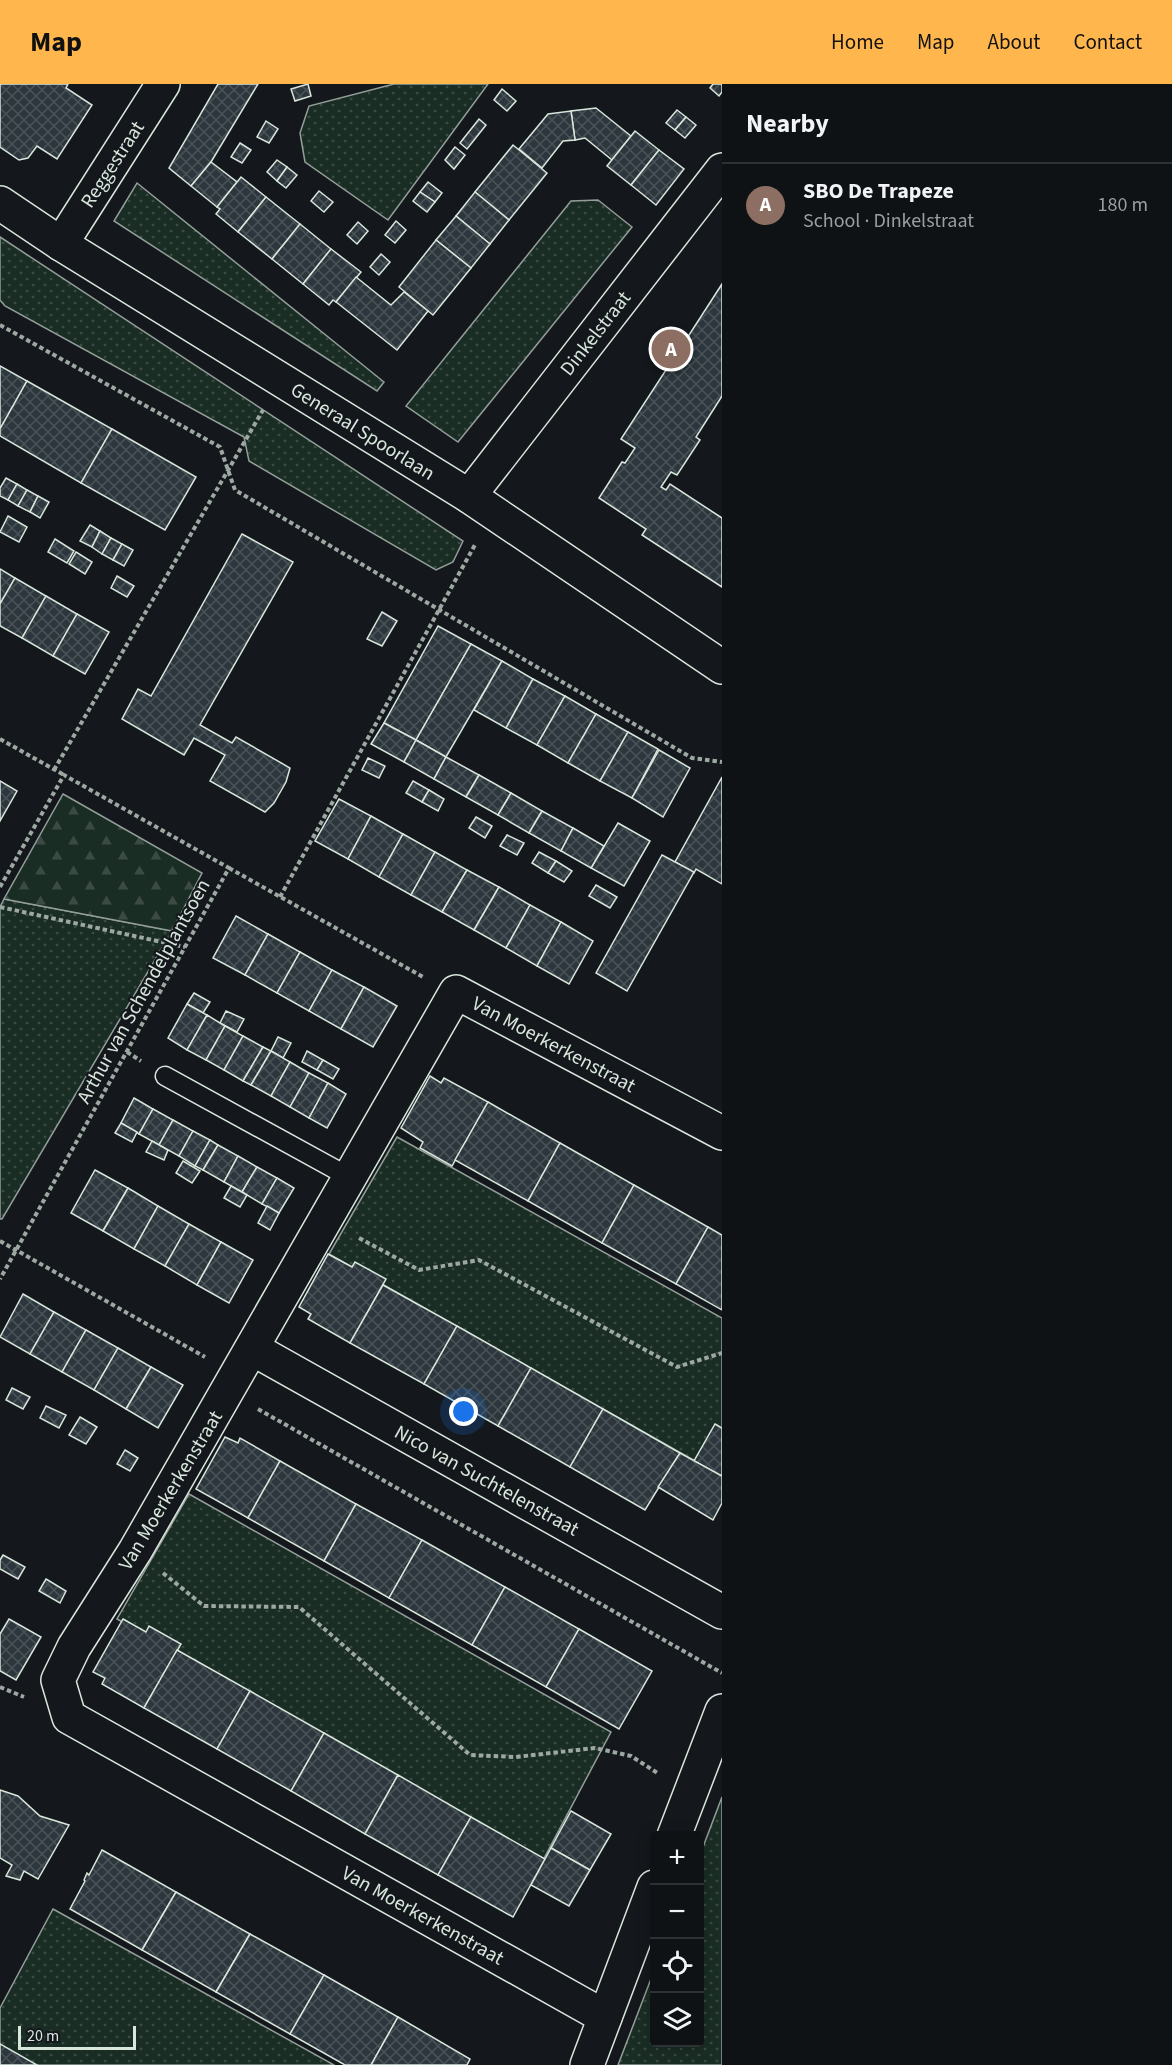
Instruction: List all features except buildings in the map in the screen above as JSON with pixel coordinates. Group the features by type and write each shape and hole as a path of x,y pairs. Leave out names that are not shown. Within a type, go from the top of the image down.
{"street":[{"name":"Reggestraat","path":"61,244 163,84"},
{"name":"Dinkelstraat","path":"481,505 722,170"},
{"name":"Generaal Spoorlaan","path":"0,202 61,244 481,505 722,667"},
{"name":"Van Moerkerkenstraat","path":"605,2017 69,1717 58,1680 74,1647 135,1551 456,992 722,1133"},
{"name":"Nico van Suchtelenstraat","path":"245,1362 722,1612"},
{"path":"676,1831 722,1710"},
{"path":"587,2065 650,1898"}],"lane":[{"path":"165,1076 351,1178"}],"path":[{"path":"0,325 220,447 235,490 692,758 722,762"},
{"path":"54,770 280,380"},
{"path":"280,897 440,609 481,505"},
{"name":"Arthur van Schendelplantsoen","path":"0,740 229,868 0,1278"},
{"path":"0,887 64,775"},
{"path":"229,868 422,977 456,992"},
{"path":"0,907 185,947"},
{"path":"326,1221 419,1270 479,1260 677,1367 722,1353"},
{"path":"0,1241 245,1362 252,1405 722,1672"},
{"path":"135,1551 204,1606 299,1607 470,1755 516,1757 595,1748 630,1756 690,1793"}],"green space":[{"path":"394,84 488,84 388,220 305,162 300,133 309,106"},
{"path":"137,183 384,382 377,391 114,221"},
{"path":"598,200 632,227 458,442 406,406 571,201"},
{"path":"0,237 463,541 453,562 436,570 249,461 244,437 5,306 0,300"},
{"path":"63,794 202,873 172,931 4,899"},
{"path":"4,899 172,931 0,1219 0,907"},
{"path":"397,1137 722,1318 722,1436 695,1461 329,1254"},
{"path":"189,1494 611,1732 542,1862 117,1619"},
{"path":"722,1797 722,2065 618,2065 650,1981 650,2047 704,2047 704,1844"},
{"path":"53,1909 334,2065 26,2065 0,2050 0,2008"}],"place":[{"name":"SBO De Trapeze","path":"671,349"}]}
